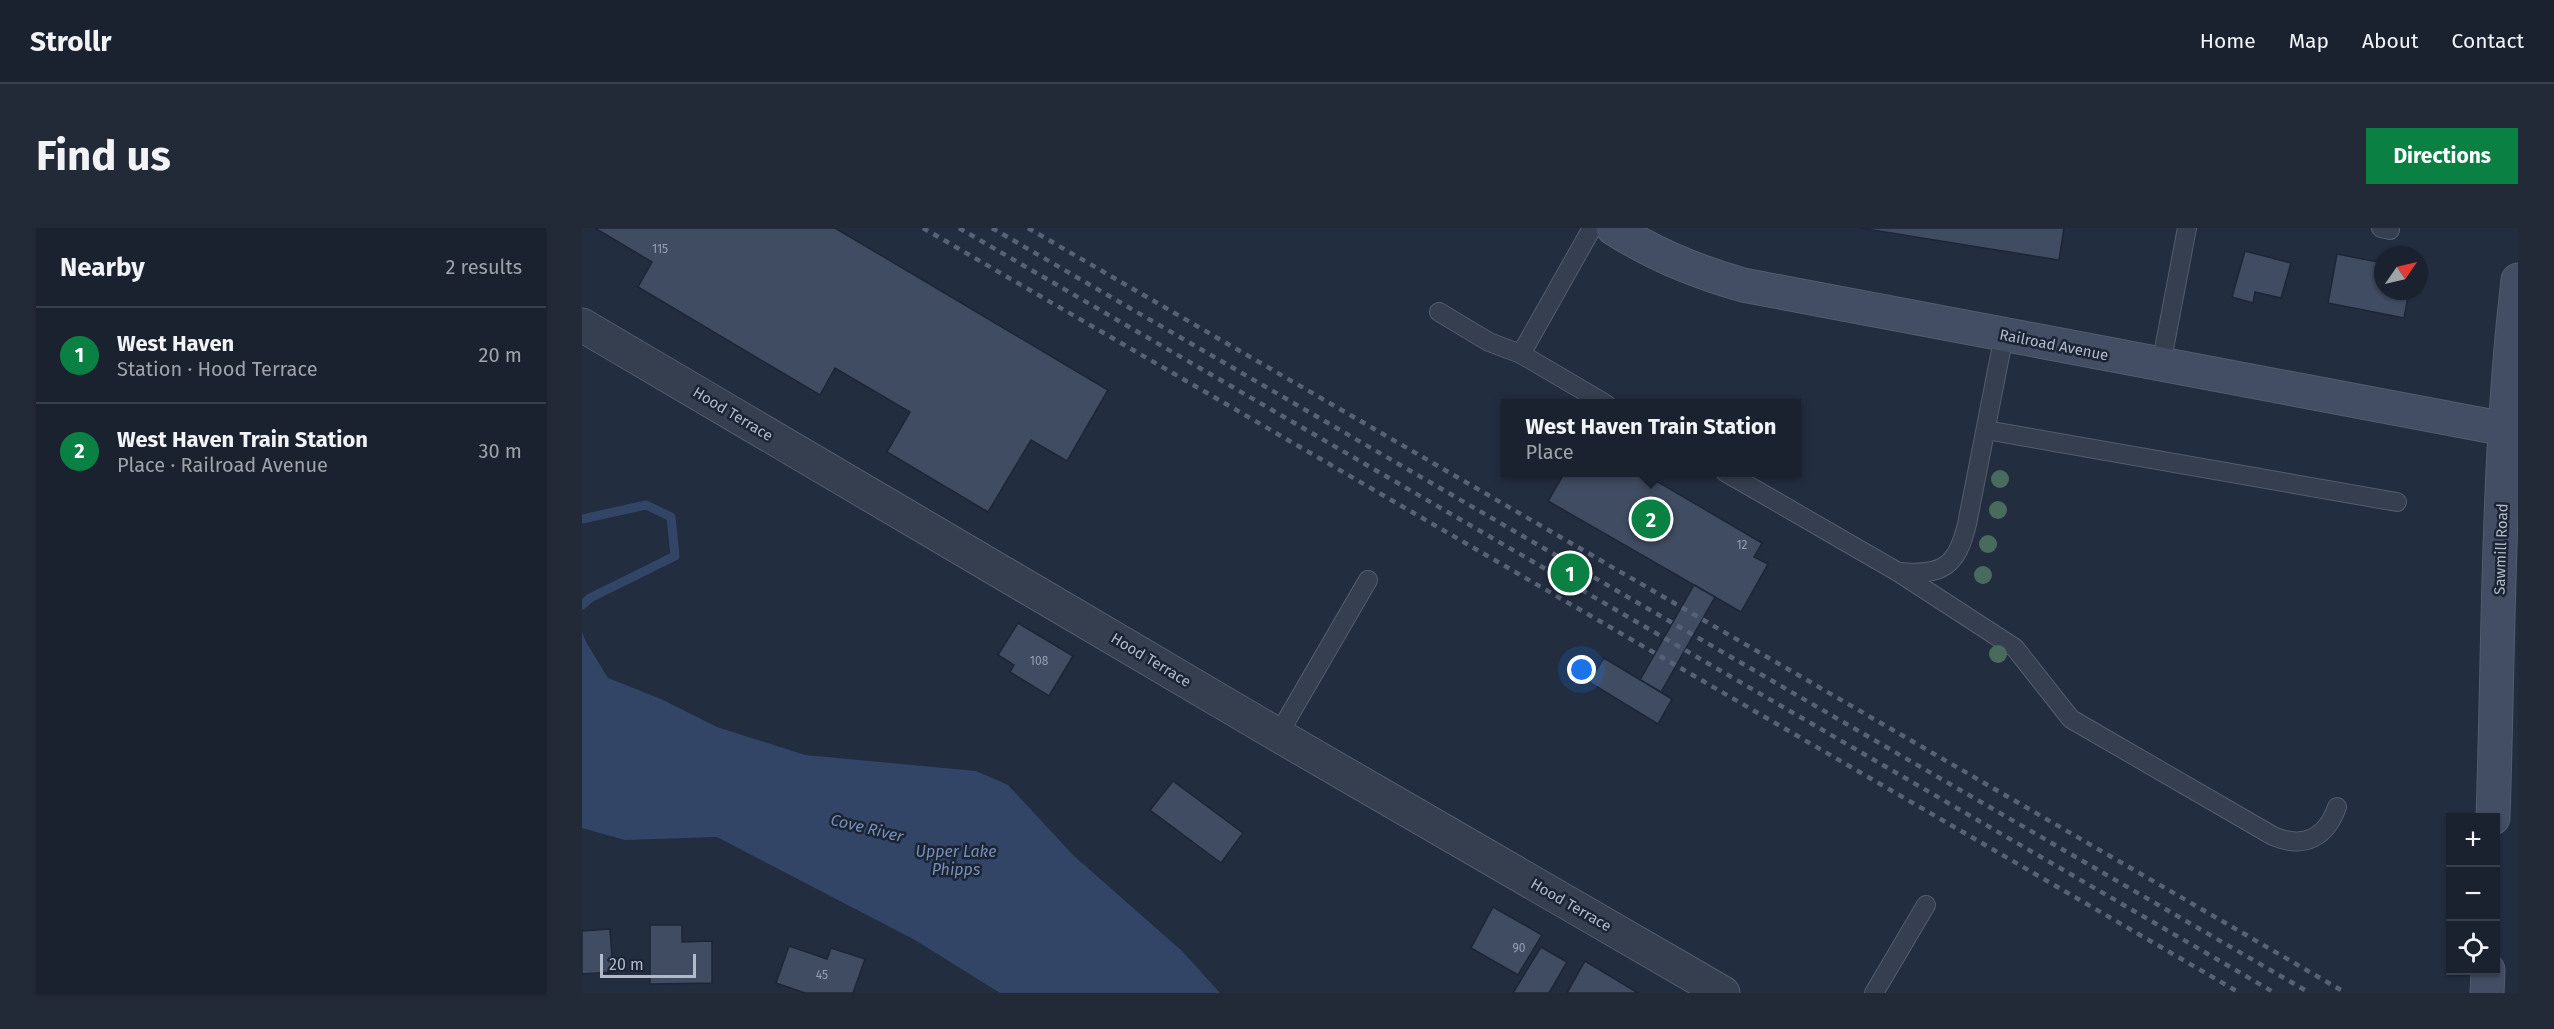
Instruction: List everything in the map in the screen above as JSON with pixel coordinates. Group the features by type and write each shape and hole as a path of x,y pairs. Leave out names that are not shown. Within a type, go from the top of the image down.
{"street":[{"name":"Railroad Avenue","path":"1613,228 1661,255 1720,279 1743,285 2505,429"},
{"name":"Sawmill Road","path":"2493,813 2505,429 2509,357 2518,280"},
{"name":"Hood Terrace","path":"582,325 1278,735 1722,993"},
{"path":"2487,993 2488,975"}],"lane":[{"path":"1521,354 1592,228"},
{"path":"2161,365 2187,228"},
{"path":"1439,312 1489,342 1521,354 1598,399"},
{"path":"1898,572 1926,574 1934,572 1955,558 1964,539 2004,336"},
{"path":"1986,430 2397,502"},
{"path":"1734,477 1898,572 2015,648 2071,719 2273,836 2292,842 2319,836 2330,824 2337,807"},
{"path":"1278,735 1368,580"},
{"path":"1874,993 1926,904"}],"water":[{"name":"Upper Lake Phipps","path":"582,632 608,678 661,699 717,727 805,755 976,771 1008,785 1074,856 1182,951 1220,993 1000,993 915,940 717,837 625,840 582,828"}],"building":[{"path":"595,228 835,228 1108,390 1067,461 1031,440 988,512 887,452 910,412 835,368 820,395 638,287 652,262"},
{"path":"1860,228 2064,228 2059,260"},
{"path":"2245,251 2291,263 2281,298 2255,292 2253,303 2232,297"},
{"path":"2337,254 2374,261 2374,300 2407,300 2404,318 2328,303"},
{"path":"1562,477 1650,477 1762,543 1754,557 1768,564 1741,612 1548,501"},
{"path":"1694,585 1715,597 1661,692 1640,680"},
{"path":"1018,623 1073,656 1049,696 1010,672 1014,665 998,655"},
{"path":"1604,658 1672,699 1658,724 1589,682"},
{"path":"1173,781 1243,833 1221,863 1150,810"},
{"path":"1493,907 1542,935 1518,975 1471,948"},
{"path":"650,925 682,925 682,942 712,941 712,983 650,984"},
{"path":"610,929 613,972 582,974 582,931"},
{"path":"789,946 827,959 831,948 865,959 853,993 805,993 776,983"},
{"path":"1541,947 1567,962 1549,993 1513,993"},
{"path":"1585,961 1638,993 1567,993"}],"waterway":[{"name":"Cove River","path":"582,519 646,505 671,517 675,556 590,598 582,605"}],"railway":[{"path":"923,228 2240,993"},
{"path":"959,228 2275,993"},
{"path":"992,228 2310,993"},
{"path":"1028,228 2346,993"}],"place":[{"name":"West Haven Train Station","path":"1651,519"},
{"name":"West Haven","path":"1570,573"}]}
